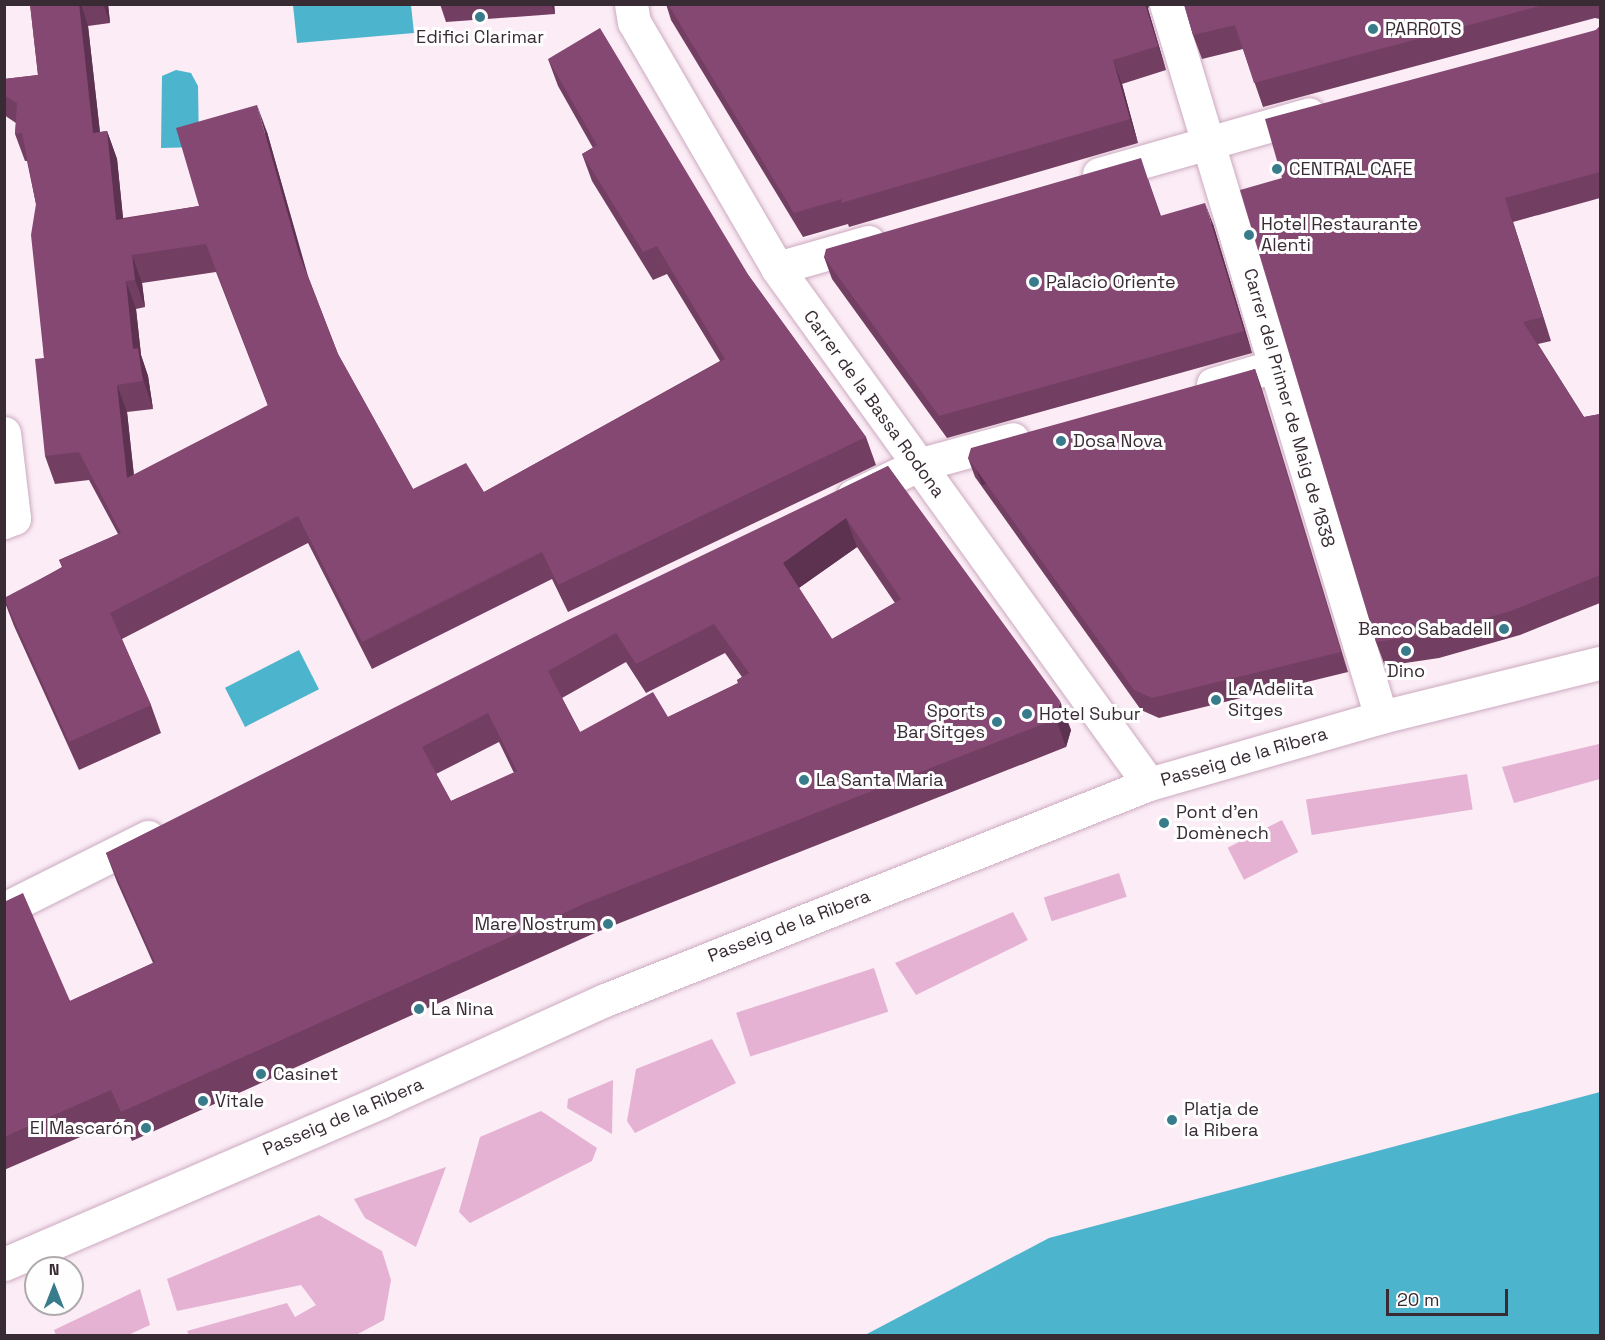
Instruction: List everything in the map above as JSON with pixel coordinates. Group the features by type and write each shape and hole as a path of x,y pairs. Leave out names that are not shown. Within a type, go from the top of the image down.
{"street":[{"name":"Carrer de la Bassa Rodona","path":"631,4 634,22 777,268 1149,784"},
{"name":"Carrer del Primer de Maig de 1838","path":"1166,4 1381,717"},
{"path":"1073,182 1337,107"},
{"path":"777,268 902,232"},
{"path":"1183,392 1275,366"},
{"path":"821,512 918,465 1045,430"},
{"path":"4,433 14,518 4,522"},
{"name":"Passeig de la Ribera","path":"4,1264 382,1101 605,1000 1149,784 1381,717 1600,663"},
{"path":"4,909 181,820"}],"shaded area":[{"path":"1599,744 1600,779 1514,803 1502,767"},
{"path":"1467,774 1473,810 1312,835 1306,799"},
{"path":"1282,820 1298,852 1244,880 1228,848"},
{"path":"1119,873 1127,897 1052,921 1044,897"},
{"path":"1013,912 1028,940 916,995 895,963"},
{"path":"874,968 888,1012 750,1057 736,1013"},
{"path":"712,1039 736,1083 635,1133 627,1121 636,1069"},
{"path":"613,1080 612,1134 567,1108 568,1099"},
{"path":"541,1111 597,1148 592,1161 470,1223 459,1212 480,1137"},
{"path":"446,1167 416,1247 365,1218 354,1199"},
{"path":"319,1215 382,1251 391,1280 384,1320 356,1335 189,1335 187,1331 287,1303 295,1317 316,1305 301,1285 177,1311 167,1279"},
{"path":"140,1289 150,1325 128,1335 56,1335 54,1330"}],"water":[{"path":"293,5 411,5 414,33 297,43"},
{"path":"176,70 191,73 198,86 199,147 161,148 162,76"},
{"path":"299,650 319,689 245,727 225,688"},
{"path":"1600,1092 1600,1335 865,1335 1049,1238"}],"building":[{"path":"30,4 79,4 93,133 107,131 116,220 199,206 176,128 257,105 299,254 338,354 413,489 466,463 484,492 725,359 657,246 643,252 582,154 597,145 548,59 600,28 749,276 866,437 558,585 542,552 362,642 298,516 110,613 151,705 69,742 4,598 63,567 59,560 121,533 79,452 45,456 35,359 44,358 31,235 36,204 22,133 15,134 17,103 4,95 4,79 38,75","holes":["206,244 268,405 127,478 117,385 143,381 138,348 133,349 126,281 135,280 132,255"]},
{"path":"668,4 1145,4 1158,46 1113,60 1130,119 841,203 842,199 794,213"},
{"path":"1184,4 1547,4 1254,83 1235,25 1193,35"},
{"path":"1600,26 1600,172 1505,198 1543,317 1523,322 1584,417 1600,414 1600,575 1511,611 1430,634 1376,642 1240,190 1282,178 1265,119 1596,30"},
{"path":"1141,158 1160,216 1205,203 1244,331 939,416 824,257 826,249"},
{"path":"1255,369 1341,652 1152,698 1134,690 968,458 971,448"},
{"path":"888,466 1060,701 1056,719 586,903 121,1112 111,1090 4,1137 4,902 23,893 70,1001 155,962 106,853 568,620","holes":["846,518 901,599 832,639 783,563","714,624 749,673 737,680 739,683 668,717 653,692 580,732 548,671 616,633 636,664","488,713 517,771 451,801 422,747"]}],"place":[{"name":"Edifici Clarimar","path":"480,17"},
{"name":"PARROTS","path":"1373,29"},
{"name":"CENTRAL CAFE","path":"1277,169"},
{"name":"Hotel Restaurante Alenti","path":"1249,235"},
{"name":"Palacio Oriente","path":"1034,282"},
{"name":"Dosa Nova","path":"1061,441"},
{"name":"Banco Sabadell","path":"1504,629"},
{"name":"Dino","path":"1406,651"},
{"name":"La Adelita Sitges","path":"1216,700"},
{"name":"Hotel Subur","path":"1027,714"},
{"name":"Sports Bar Sitges","path":"997,722"},
{"name":"La Santa Maria","path":"804,780"},
{"name":"Pont d'en Domènech","path":"1164,823"},
{"name":"Mare Nostrum","path":"608,924"},
{"name":"La Nina","path":"419,1009"},
{"name":"Casinet","path":"261,1074"},
{"name":"Vitale","path":"203,1101"},
{"name":"Platja de la Ribera","path":"1172,1120"},
{"name":"El Mascarón","path":"146,1128"}]}
